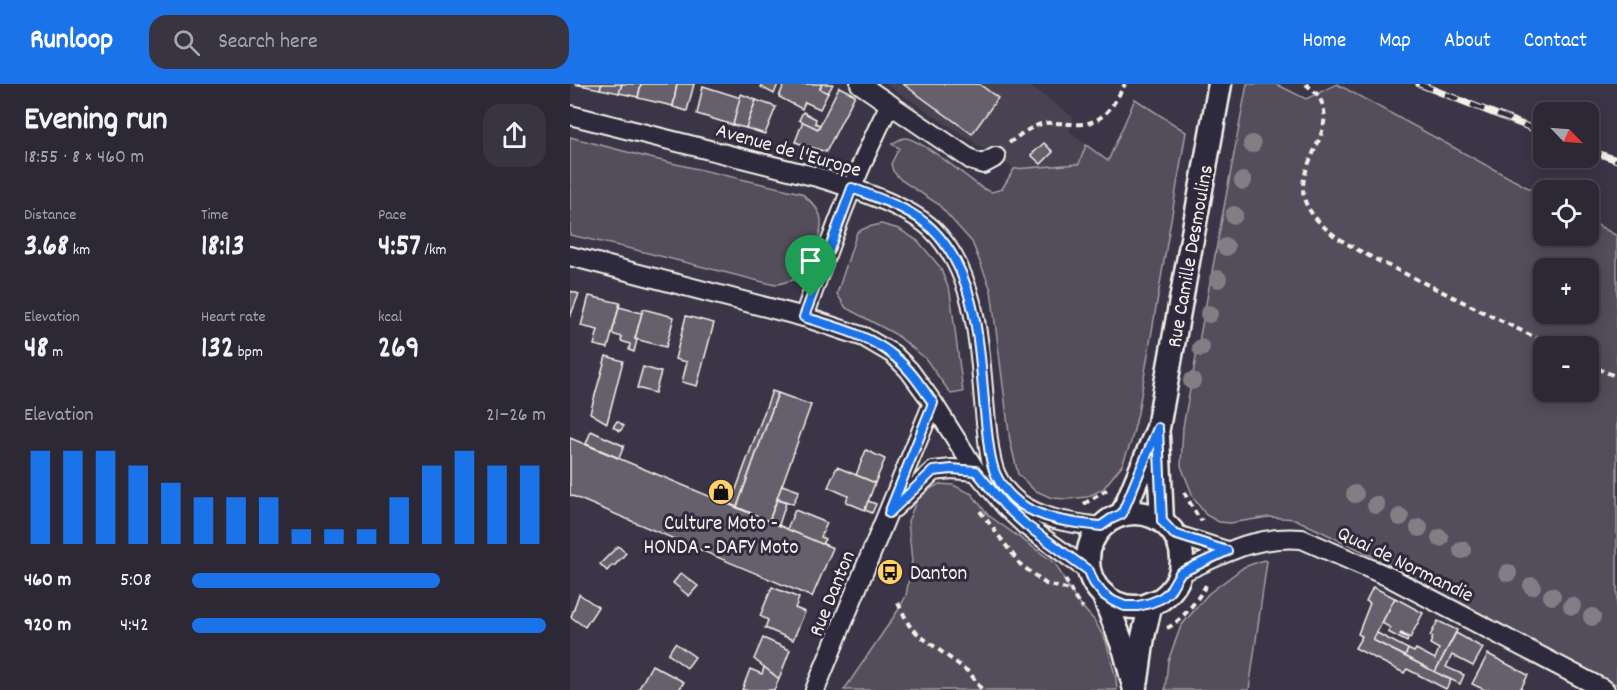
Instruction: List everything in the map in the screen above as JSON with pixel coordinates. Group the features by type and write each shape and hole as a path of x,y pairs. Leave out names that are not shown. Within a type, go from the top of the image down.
{"street":[{"path":"861,84 974,161 982,164 996,157"},
{"name":"Rue Camille Desmoulins","path":"1122,514 1158,428 1220,84"},
{"path":"804,317 869,145 890,104"},
{"name":"Avenue de l'Europe","path":"570,115 817,177 852,188 911,213 932,228 952,252 969,292 978,347 989,450 996,475 1009,494 1041,515 1101,526"},
{"path":"570,256 804,317 864,337 893,354 909,370 976,471 1005,506 1026,525 1089,571"},
{"name":"Rue Danton","path":"815,690 933,403"},
{"name":"Rue Camille Desmoulins","path":"1158,428 1168,528"},
{"name":"Rue Danton","path":"889,513 933,471 952,469 976,471"},
{"path":"1168,528 1180,546 1182,560 1180,573 1169,592 1160,599 1138,606 1125,606 1103,594 1094,583 1089,571 1088,555 1092,540 1101,526 1122,514 1150,515 1168,528 1227,551"},
{"name":"Quai de Normandie","path":"1180,573 1227,551 1266,539 1302,539 1394,580 1605,690"},
{"path":"1103,594 1125,651 1136,690"},
{"path":"1136,690 1150,603"}],"path":[{"path":"996,157 1009,143 1029,129 1044,123 1084,124 1101,117 1112,108 1125,84"},
{"path":"1306,84 1318,95 1325,110 1325,124 1303,184 1305,201 1312,213 1336,237 1371,257 1533,336"},
{"path":"1599,369 1617,377"},
{"path":"898,603 909,625 970,673 982,690"}],"shaded area":[{"path":"886,84 1027,84 1073,117 1070,132 1086,145 1079,164 1014,169"},
{"path":"1247,84 1276,84 1306,99 1337,84 1533,191 1533,246 1599,246 1599,226 1617,236 1617,685 1360,550 1295,519 1269,517 1230,523 1219,522 1206,515 1194,499 1181,466 1183,427"},
{"path":"1135,99 1186,132 1138,413 1131,442 1122,465 1103,489 1087,497 1052,498 1034,490 1018,474 1010,441 991,290 972,242 938,204 901,180 893,171 891,164 899,148 892,144 905,138 921,144 982,188 992,192 1002,189 1014,169 1079,164 1086,145 1108,161"},
{"path":"570,137 801,193 819,212 821,223 818,240 796,279 775,285 570,235"},
{"path":"881,224 899,229 918,241 940,267 950,292 963,392 951,394 925,358 895,334 846,308 837,294 857,232"},
{"path":"939,484 953,485 972,494 988,515 1055,563 1076,600 1094,620 1106,641 1117,690 844,690 906,596 912,561 908,521 919,495"},
{"path":"1267,561 1249,690 1165,690 1168,661 1181,626 1208,594 1244,567"}],"building":[{"path":"574,84 602,84 600,89"},
{"path":"602,84 622,84 619,93 600,89"},
{"path":"622,84 641,84 638,97 619,93"},
{"path":"641,84 677,84 673,106 638,98"},
{"path":"677,84 694,84 687,111 673,107"},
{"path":"762,84 778,84 774,94 761,87"},
{"path":"784,84 822,84 820,89 828,93 820,109 805,102 802,109 779,97"},
{"path":"822,84 833,84 828,93 820,89"},
{"path":"903,84 979,84 998,98 972,134"},
{"path":"703,86 741,98 733,125 697,114"},
{"path":"839,87 855,95 826,152 795,142 803,121 818,129"},
{"path":"741,94 756,100 746,128 733,125"},
{"path":"756,100 776,107 765,134 746,128"},
{"path":"803,112 816,119 815,123 820,125 818,129 799,120"},
{"path":"1044,143 1053,152 1041,164 1031,155"},
{"path":"570,291 579,294 570,317"},
{"path":"589,296 620,303 608,348 594,345 598,330 581,326"},
{"path":"619,307 642,313 634,352 629,350 630,344 621,341 622,337 612,334"},
{"path":"643,309 674,317 666,347 635,339"},
{"path":"686,316 714,323 697,386 682,382 687,362 675,359"},
{"path":"606,356 623,361 607,423 590,413"},
{"path":"643,367 661,372 655,393 637,388"},
{"path":"772,391 778,393 737,507 712,497 716,488 734,495"},
{"path":"778,393 811,405 769,521 737,507"},
{"path":"617,421 624,426 620,431 613,427"},
{"path":"591,431 624,446 619,458 586,444"},
{"path":"570,438 833,548 812,597 570,495"},
{"path":"866,450 885,459 875,483 856,475"},
{"path":"837,467 875,483 865,510 846,502 848,496 828,487"},
{"path":"782,485 799,491 793,504 777,498"},
{"path":"777,500 786,503 779,525 769,521"},
{"path":"868,501 876,504 872,513 865,510"},
{"path":"795,510 827,523 821,537 825,539 822,544 787,529"},
{"path":"618,546 626,553 607,571 600,564"},
{"path":"681,573 698,586 689,596 673,583"},
{"path":"772,587 799,598 795,608 805,612 793,640 765,628 768,620 760,616"},
{"path":"1373,587 1395,598 1373,640 1451,680 1446,689 1407,669 1404,673 1355,648 1362,636 1358,634 1370,603 1366,601"},
{"path":"579,594 598,607 585,627 571,617"},
{"path":"1395,598 1423,613 1410,638 1400,634 1408,639 1407,642 1388,632 1391,628 1382,623"},
{"path":"1438,621 1457,630 1435,672 1405,656 1408,649 1414,652 1416,649 1435,659 1439,649 1430,644 1433,637 1430,636"},
{"path":"1377,633 1408,649 1405,656 1373,640"},
{"path":"1456,633 1483,648 1473,666 1452,655 1446,667 1464,675 1460,684 1435,672"},
{"path":"763,638 790,650 779,679 754,659"},
{"path":"675,643 695,657 687,668 668,654"},
{"path":"1488,654 1528,675 1520,690 1485,690 1472,684"},
{"path":"652,665 684,682 679,690 638,690"},
{"path":"764,667 779,679 774,690 742,690 750,669 762,674"}],"railway":[{"path":"1419,84 1533,129"},
{"path":"1599,154 1617,160"}],"place":[{"name":"Culture Moto - HONDA - DAFY Moto","path":"721,492"},
{"name":"Danton","path":"890,572"}],"route":[{"path":"852,188 911,213 932,228 952,252 969,292 978,347 989,450 996,475 1009,494 1041,515 1101,526 1122,514 1158,428 1162,521 1174,534 1227,551 1180,573 1169,592 1160,599 1138,606 1125,606 1103,594 1094,583 1089,571 1026,525 1005,506 976,471 952,469 933,471 889,513 933,403 909,370 893,354 864,337 804,317 811,297 852,188"}]}
